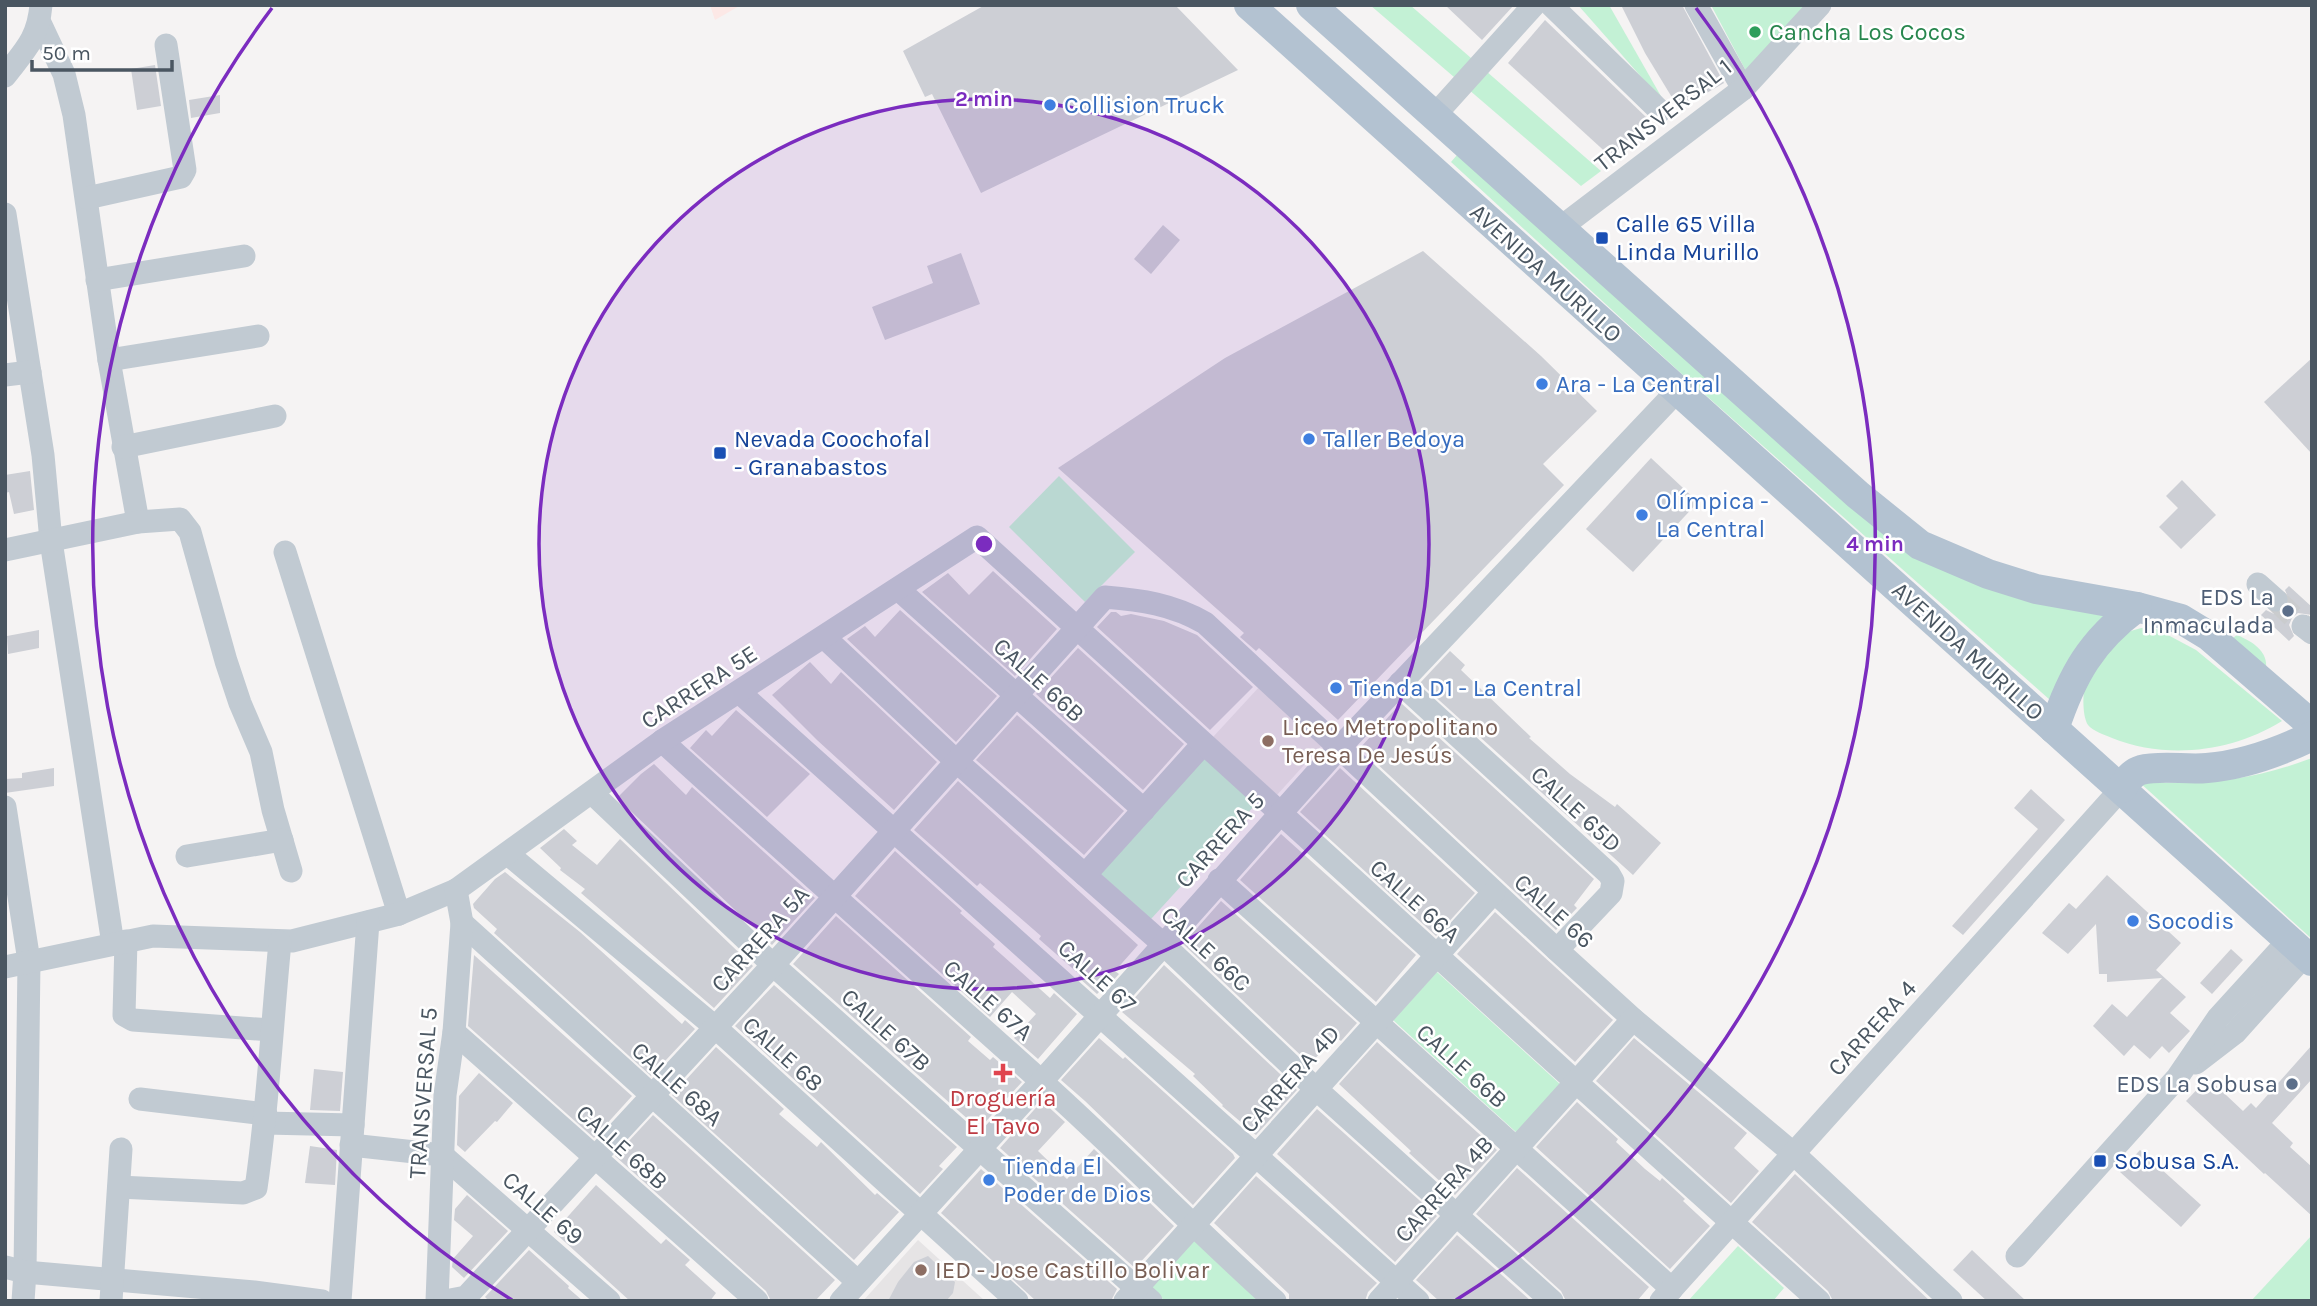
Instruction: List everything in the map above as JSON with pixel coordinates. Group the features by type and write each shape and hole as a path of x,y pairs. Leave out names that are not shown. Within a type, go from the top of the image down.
{"main road":[{"name":"AVENIDA MURILLO","path":"1249,5 2302,952"},
{"name":"AVENIDA MURILLO","path":"1311,5 1858,495 1920,545 1988,574 2036,589 2137,607 2181,619 2209,636 2312,724"},
{"path":"1431,169 1459,138"},
{"path":"2054,729 2078,669 2095,645 2116,623 2137,607"},
{"path":"2122,788 2130,776 2141,770 2209,768 2248,761 2285,749 2312,736"}],"street":[{"path":"1434,116 1534,5"},
{"path":"1551,5 1660,111"},
{"path":"1696,5 1743,89"},
{"name":"TRANSVERSAL 1","path":"1560,228 1743,89 1820,5"},
{"path":"5,76 34,38 40,14"},
{"path":"40,14 64,74 74,115 109,360 138,522"},
{"path":"87,198 181,177 185,170 166,45"},
{"path":"5,214 43,455 51,541 119,942 124,1015 133,1020 271,1030"},
{"path":"97,280 244,256"},
{"path":"109,360 258,336"},
{"path":"5,375 30,372"},
{"name":"CARRERA 5","path":"841,1301 1041,1082 1279,813 1676,391"},
{"path":"123,447 275,416"},
{"path":"5,550 138,522 180,519 190,532 226,661 261,752 291,871"},
{"name":"CARRERA 5E","path":"5,967 153,936 280,942 399,914 456,890 662,741 977,537"},
{"name":"CALLE 66A","path":"977,537 1819,1301"},
{"path":"285,552 399,914"},
{"path":"2258,584 2276,600"},
{"name":"CALLE 66B","path":"898,589 1144,810"},
{"name":"CARRERA 5A","path":"461,1299 528,1231 773,965 1105,597"},
{"name":"CALLE 66","path":"1105,597 1154,602 1190,614 1205,623 1633,1018 1794,1154 1946,1299"},
{"name":"CALLE 66C","path":"824,637 956,761 1163,944 1316,1089 1552,1301"},
{"name":"CALLE 65D","path":"1399,683 1603,867 1613,881 1611,893 1558,950"},
{"name":"CALLE 67","path":"738,692 1418,1301"},
{"name":"CALLE 67A","path":"662,741 1041,1082 1275,1301"},
{"path":"1086,875 1203,744"},
{"name":"CARRERA 4","path":"1666,1295 2122,788"},
{"name":"CALLE 67B","path":"592,793 773,965 980,1149 1137,1297"},
{"path":"5,807 29,961 15,1269 23,1301"},
{"path":"187,856 282,839"},
{"name":"CALLE 68","path":"508,854 715,1027 1017,1301"},
{"name":"CALLE 66B","path":"1219,880 1515,1150 1666,1295"},
{"name":"TRANSVERSAL 5","path":"438,1301 445,1095 454,1032 462,923 456,890"},
{"name":"CARRERA 4D","path":"1137,1297 1192,1226 1494,892"},
{"path":"340,1301 368,922"},
{"name":"CALLE 68A","path":"462,923 858,1282"},
{"path":"120,1187 243,1193 256,1188 266,1119 280,942"},
{"path":"2017,1256 2177,1078 2218,1018 2302,952"},
{"name":"CARRERA 4B","path":"1379,1301 1633,1018"},
{"name":"CALLE 68B","path":"454,1032 757,1301"},
{"path":"140,1099 266,1119 442,1155"},
{"path":"111,1290 121,1149"},
{"name":"CALLE 69","path":"442,1155 609,1301"},
{"path":"15,1269 111,1290 322,1301"}],"shaded area":[{"path":"710,5 741,5 715,20"},
{"name":"Liceo Metropolitano Teresa De Jesús","path":"1260,686 1323,744 1277,795 1213,737"},
{"name":"IED - Jose Castillo Bolivar","path":"918,1240 985,1301 863,1301"}],"green space":[{"path":"1370,5 1410,5 1601,171 1581,186"},
{"path":"1578,5 1609,5 1666,105"},
{"name":"Cancha Los Cocos","path":"1711,5 1809,5 1746,71"},
{"path":"1457,155 1868,521 2107,612 2050,700 1684,376 1451,162"},
{"path":"1059,476 1135,552 1085,602 1009,527"},
{"path":"2151,626 2196,650 2282,721 2263,732 2221,746 2177,750 2133,745 2093,729 2086,721 2083,698 2089,673 2111,641 2125,633"},
{"path":"2237,635 2254,644 2262,652 2266,669 2230,640"},
{"path":"1203,755 1256,804 1151,919 1097,871"},
{"path":"2312,758 2312,939 2138,781 2184,783 2226,780 2268,772"},
{"path":"1437,972 1561,1085 1517,1133 1393,1020"},
{"path":"2312,1235 2312,1301 2251,1301"},
{"path":"1193,1237 1263,1301 1165,1301 1149,1286"},
{"path":"1738,1246 1784,1288 1773,1301 1688,1301"}],"building":[{"name":"Collision Truck","path":"985,5 1175,5 1238,70 981,193 932,94 925,97 903,51"},
{"path":"1445,5 1514,5 1482,40"},
{"path":"1621,5 1682,5 1724,83 1679,109 1645,53"},
{"path":"1545,20 1647,118 1612,158 1508,63"},
{"path":"155,65 161,106 137,110 131,69"},
{"path":"220,95 220,113 191,118 189,100"},
{"path":"1163,225 1180,240 1151,274 1134,259"},
{"name":"Taller Bedoya","path":"1423,251 1541,356 1597,411 1543,464 1564,485 1338,720 1259,648 1256,651 1240,637 1244,633 1058,468 1225,358"},
{"path":"961,253 980,304 885,340 872,307 933,283 927,266"},
{"path":"2312,358 2312,454 2264,402"},
{"name":"Olímpica - La Central","path":"1651,458 1698,502 1633,572 1586,529"},
{"path":"30,471 34,510 14,514 9,492 5,493 5,475"},
{"path":"2182,480 2216,515 2181,549 2159,527 2178,508 2166,496"},
{"path":"993,571 1057,629 1015,676 922,592 948,573 969,595"},
{"name":"EDS La Inmaculada","path":"2289,586 2312,607 2312,615 2298,613 2292,618 2289,625 2294,636 2289,641 2261,615 2266,610 2274,614 2286,610 2290,602 2285,590"},
{"path":"900,610 997,696 956,742 847,639 865,626 875,637"},
{"path":"1111,612 1121,616 1131,614 1164,621 1197,635 1253,687 1210,730 1097,627"},
{"path":"39,630 39,648 8,654 7,636"},
{"path":"1078,648 1184,744 1143,790 1036,694"},
{"path":"1450,651 1465,665 1461,670 1531,737 1529,738 1570,774 1615,807 1617,804 1661,843 1633,875 1420,683"},
{"path":"810,662 831,684 841,672 937,762 894,810 772,695"},
{"path":"1401,703 1594,879 1574,905 1577,908 1556,930 1360,748"},
{"path":"736,710 810,774 767,817 690,748 706,730 712,736"},
{"path":"1017,715 1124,811 1084,855 976,760"},
{"path":"654,764 686,795 692,787 815,898 772,945 617,798"},
{"path":"54,768 54,786 5,793 5,779 22,778 22,773"},
{"path":"1340,768 1475,893 1436,936 1300,812"},
{"path":"958,781 1138,945 1115,971 1119,974 1102,993 1100,991 1097,994 1039,939 1041,936 980,883 977,886 914,830"},
{"path":"2031,789 2065,820 1963,935 1952,926 2038,829 2014,808"},
{"path":"564,829 577,841 572,845 597,865 620,839 753,966 714,1008 581,893 585,889 560,870 540,848"},
{"path":"1281,834 1416,955 1376,1002 1240,880"},
{"path":"895,851 962,911 960,913 995,944 993,947 1050,998 1054,993 1077,1014 1038,1059 1014,1038 1036,1014 1012,992 990,1017 855,896"},
{"path":"505,872 580,932 682,1024 685,1020 695,1029 651,1076 494,933 497,929 474,908 473,904 495,879"},
{"path":"2107,875 2181,943 2156,970 2186,997 2170,1013 2190,1031 2169,1053 2162,1046 2150,1059 2134,1045 2124,1056 2093,1026 2112,1004 2127,1017 2162,978 2107,982 2107,974 2099,974 2096,924 2068,954 2042,933 2069,903 2076,909"},
{"path":"1221,901 1357,1023 1341,1041 1335,1037 1310,1064 1183,944"},
{"path":"1495,912 1613,1020 1575,1062 1457,954"},
{"path":"836,916 971,1037 968,1041 990,1060 993,1057 1022,1082 979,1129 793,964"},
{"path":"2231,949 2243,960 2212,994 2200,983"},
{"path":"474,955 632,1096 594,1138 468,1026"},
{"path":"1164,965 1297,1090 1256,1135 1222,1106 1193,1076 1195,1074 1122,1012"},
{"path":"774,985 957,1147 939,1166 943,1169 920,1194 735,1026"},
{"path":"1099,1038 1123,1059 1125,1057 1233,1154 1235,1158 1193,1205 1061,1080"},
{"path":"1634,1038 1747,1133 1734,1148 1759,1171 1731,1203 1596,1081"},
{"path":"1377,1042 1497,1150 1455,1195 1339,1084"},
{"path":"2312,1045 2312,1079 2272,1123 2293,1143 2290,1147 2312,1167 2312,1216 2186,1101 2208,1078 2243,1111 2251,1103 2256,1108"},
{"path":"716,1047 784,1109 779,1114 817,1147 821,1142 875,1195 877,1193 899,1212 854,1260 672,1095"},
{"path":"314,1069 343,1072 340,1111 310,1110"},
{"path":"479,1073 513,1103 465,1152 457,1145 459,1096"},
{"path":"1042,1101 1065,1122 1038,1151 1067,1179 1094,1149 1174,1226 1135,1268 1000,1148"},
{"path":"1577,1102 1618,1139 1616,1142 1645,1169 1660,1181 1662,1178 1685,1199 1683,1201 1710,1226 1670,1269 1536,1147"},
{"path":"1317,1109 1437,1216 1395,1262 1277,1154"},
{"path":"653,1115 835,1280 815,1301 771,1301 766,1291 615,1156"},
{"path":"310,1146 337,1150 335,1185 305,1183"},
{"path":"2140,1150 2201,1205 2181,1227 2120,1172"},
{"path":"1517,1168 1649,1287 1637,1301 1566,1301 1561,1291 1476,1214"},
{"path":"981,1169 1117,1289 1111,1301 1036,1301 941,1213"},
{"path":"1795,1174 1930,1301 1833,1301 1828,1291 1752,1222"},
{"path":"1256,1176 1377,1283 1368,1292 1365,1301 1289,1301 1289,1294 1214,1223"},
{"path":"596,1185 661,1244 666,1239 690,1260 685,1265 716,1293 710,1301 630,1301 554,1232"},
{"path":"467,1195 508,1231 464,1278 452,1267 453,1259 473,1236 454,1220 455,1209"},
{"path":"1457,1235 1531,1301 1439,1301 1416,1280"},
{"path":"529,1250 583,1301 489,1301 485,1297"},
{"path":"1972,1250 2026,1301 1987,1301 1953,1270"},
{"path":"928,1256 955,1282 953,1293 946,1301 888,1301 898,1282 914,1262"}],"tunnel":[{"path":"2276,600 2303,626"}],"place":[{"name":"Cancha Los Cocos","path":"1755,32"},
{"name":"Collision Truck","path":"1050,105"},
{"name":"Calle 65 Villa Linda Murillo","path":"1602,238"},
{"name":"Ara - La Central","path":"1542,384"},
{"name":"Taller Bedoya","path":"1309,439"},
{"name":"Nevada Coochofal - Granabastos","path":"720,453"},
{"name":"Olímpica - La Central","path":"1642,515"},
{"name":"EDS La Inmaculada","path":"2288,611"},
{"name":"Tienda D1 - La Central","path":"1336,688"},
{"name":"Liceo Metropolitano Teresa De Jesús","path":"1268,741"},
{"name":"Socodis","path":"2133,921"},
{"name":"Droguería El Tavo","path":"1003,1073"},
{"name":"EDS La Sobusa","path":"2292,1084"},
{"name":"Sobusa S.A.","path":"2100,1161"},
{"name":"Tienda El Poder de Dios","path":"989,1180"},
{"name":"IED - Jose Castillo Bolivar","path":"921,1270"}]}
